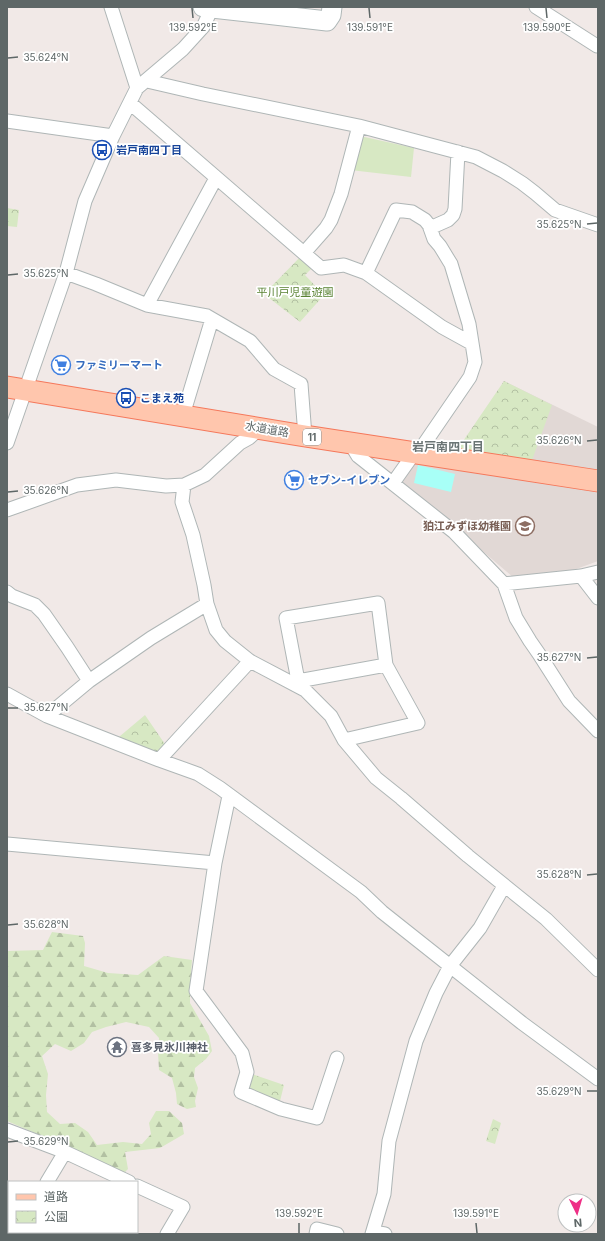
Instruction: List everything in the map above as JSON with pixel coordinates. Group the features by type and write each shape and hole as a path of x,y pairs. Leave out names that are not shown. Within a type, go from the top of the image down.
{"main road":[{"name":"水道道路","path":"17,388 305,436 417,452 598,482"}],"street":[{"path":"111,7 142,85"},
{"path":"7,443 17,388 66,273 85,201 113,136 130,103 142,85 183,49 203,27 207,8 326,21 331,15 332,7"},
{"path":"537,7 597,46"},
{"path":"142,85 203,94 359,126 476,157 503,171 536,193 555,210 598,225"},
{"path":"130,103 321,268 344,265 366,273 442,328 471,343"},
{"path":"7,121 113,136"},
{"path":"304,253 326,228 330,220 341,194 359,126"},
{"path":"430,228 448,220 453,216 458,152"},
{"path":"147,305 216,178"},
{"path":"366,273 396,210 412,212 425,220 434,239 451,264 468,317 475,362 470,377 393,483"},
{"path":"66,273 147,305 207,316 250,341 274,370 301,384 305,436"},
{"path":"183,415 212,319"},
{"path":"7,510 77,485 116,480 166,486 184,485 205,475 240,443 260,428"},
{"path":"350,443 358,456 454,532 504,584 516,618 526,636 568,701 598,730"},
{"path":"184,485 182,502 193,535 207,604 216,630 225,641 250,661 298,683 331,716 344,740 376,778 504,886 546,919 598,970"},
{"path":"504,584 581,576 598,572"},
{"path":"581,576 598,598"},
{"path":"7,592 12,596 34,605 44,614 89,681"},
{"path":"298,683 286,618 378,603 386,665 418,723 344,740"},
{"path":"47,716 89,681 150,638 207,604"},
{"path":"159,760 250,661"},
{"path":"298,683 386,665"},
{"path":"7,694 47,716 198,774 220,788 361,892 382,912 522,1023 598,1079"},
{"path":"229,796 215,863 196,991 242,1052 247,1072 241,1092 281,1109 317,1118 337,1058"},
{"path":"7,844 215,863"},
{"path":"376,1233 384,1194 389,1141 416,1041 436,993 450,966 480,928 504,886"},
{"path":"7,1130 64,1152 127,1181"},
{"path":"48,1181 64,1152"},
{"path":"138,1186 183,1207 167,1234"},
{"path":"316,1234 318,1229 337,1234"}],"shaded area":[{"path":"504,381 598,427 598,475 531,463"},
{"name":"狛江みずほ幼稚園","path":"413,460 598,490 598,561 560,575 514,578 403,483 401,479"}],"green space":[{"path":"360,136 414,148 411,177 350,170"},
{"path":"7,208 19,210 17,227 7,226"},
{"name":"平川戸児童遊園","path":"304,253 316,264 305,275 324,295 300,322 264,294"},
{"path":"504,381 552,405 531,463 457,450"},
{"path":"145,715 169,750 159,760 113,742"},
{"path":"52,932 83,936 85,943 84,966 108,973 138,975 164,956 192,960 190,1003 209,1036 212,1051 206,1059 195,1068 194,1077 198,1088 195,1101 196,1107 187,1109 177,1104 172,1078 159,1070 159,1038 149,1027 126,1022 106,1027 92,1032 84,1043 71,1051 55,1044 42,1056 48,1074 46,1095 47,1112 60,1124 75,1123 88,1132 97,1145 123,1142 142,1144 151,1134 149,1123 156,1111 169,1111 182,1123 184,1134 160,1148 125,1152 128,1169 124,1173 7,1121 7,951 43,950"},
{"path":"252,1074 284,1085 279,1105 254,1094 250,1087"},
{"path":"493,1119 501,1123 495,1144 486,1141"}],"water":[{"path":"418,465 455,474 451,492 414,483"}],"place":[{"name":"岩戸南四丁目","path":"102,150"},
{"name":"ファミリーマート","path":"61,365"},
{"name":"こまえ苑","path":"126,398"},
{"name":"セブン-イレブン","path":"294,480"},
{"name":"狛江みずほ幼稚園","path":"525,526"},
{"name":"喜多見氷川神社","path":"117,1047"}],"district":[{"name":"岩戸南四丁目","path":"448,447"}]}
